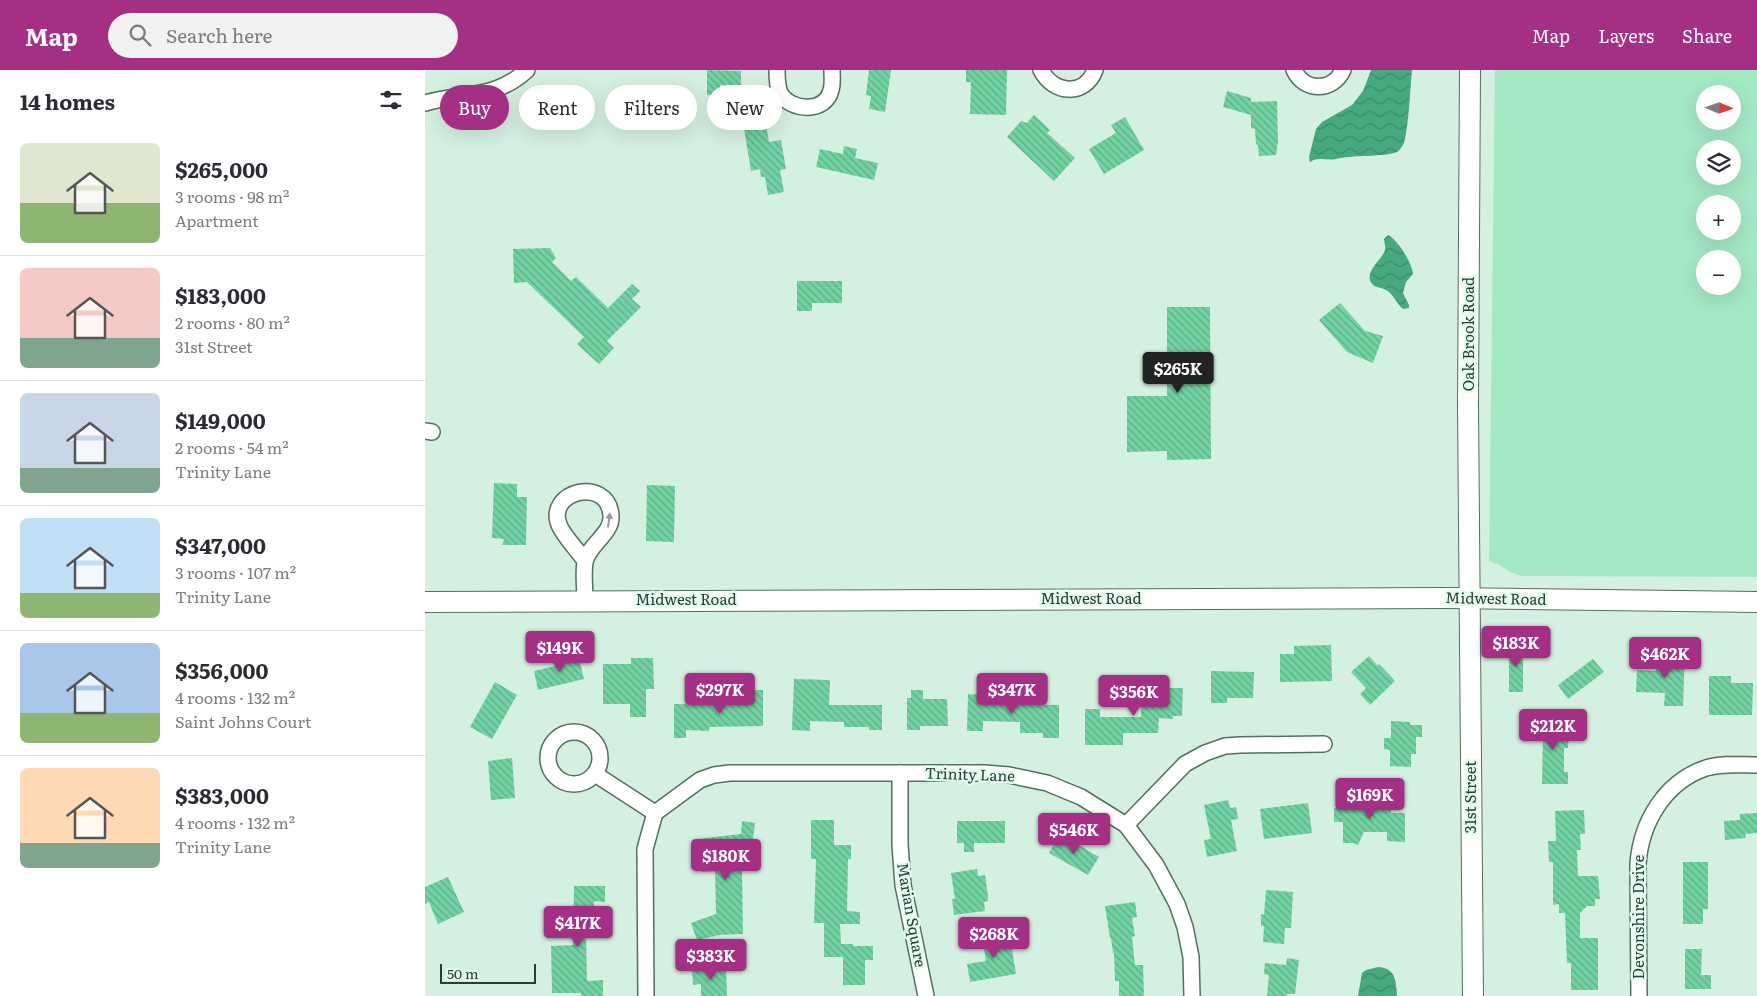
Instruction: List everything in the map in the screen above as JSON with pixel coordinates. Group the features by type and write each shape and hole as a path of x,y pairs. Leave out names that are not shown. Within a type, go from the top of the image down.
{"main road":[{"name":"Oak Brook Road","path":"1470,70 1468,406 1470,599"},
{"name":"Midwest Road","path":"425,602 585,600 1470,599 1757,602"},
{"name":"31st Street","path":"1470,599 1473,996"}],"street":[{"path":"425,103 484,93 505,85 527,70"},
{"path":"777,70 777,83 780,93 790,104 804,108 813,107 828,97 831,90 832,70"},
{"path":"1041,70 1044,77 1051,83 1065,89 1073,89 1089,81 1095,70"},
{"path":"1294,70 1301,81 1307,85 1322,87 1335,81 1343,70"},
{"path":"585,561 560,527 557,518 562,501 577,492 587,491 597,493 604,498 610,507 611,517 609,527 585,561 585,600"},
{"path":"1126,825 1185,764 1216,748 1240,745 1324,744"},
{"name":"Devonshire Drive","path":"1639,996 1638,864 1639,848 1648,820 1673,787 1695,773 1707,768 1725,765 1757,765"},
{"name":"Trinity Lane","path":"655,813 700,780 714,775 730,773 985,773 1030,778 1074,794 1126,825 1157,865 1177,904 1185,927 1191,957 1191,996"},
{"name":"Marian Square","path":"900,773 900,845 903,885 926,996"},
{"path":"595,774 655,813 645,849 646,996"}],"shaded area":[{"path":"1495,70 1757,70 1757,577 1521,576 1512,573 1498,564 1489,561"}],"water":[{"path":"1371,70 1412,70 1407,127 1402,147 1392,154 1319,159 1310,162 1309,157 1316,129 1322,122 1352,105 1363,91"},
{"path":"1388,235 1400,247 1412,269 1413,274 1406,282 1403,293 1409,308 1403,309 1388,291 1373,285 1370,280 1371,271 1384,253 1384,239"},
{"path":"1378,967 1388,970 1394,976 1397,996 1358,996 1362,973"}],"building":[{"path":"707,70 741,71 741,85 707,85"},
{"path":"869,70 891,70 885,112 869,109 871,96 866,95"},
{"path":"966,70 1007,70 1006,115 970,114 971,82 966,82"},
{"path":"1227,91 1251,98 1251,102 1277,101 1278,141 1276,155 1259,156 1255,129 1251,128 1251,115 1223,107"},
{"path":"1034,115 1050,130 1047,133 1075,158 1054,181 1007,137 1021,121 1027,123"},
{"path":"1125,117 1144,150 1104,174 1089,149 1116,133 1111,125"},
{"path":"744,130 767,130 769,142 781,140 786,169 780,170 784,192 768,195 765,177 761,177 760,169 751,171"},
{"path":"844,146 857,149 855,158 878,163 874,180 816,167 820,149 843,154"},
{"path":"550,248 556,258 552,262 571,281 576,277 608,308 632,284 640,291 632,299 641,307 607,341 614,348 599,364 577,344 584,337 527,282 514,283 513,249"},
{"path":"797,281 842,281 842,303 812,303 812,311 797,311"},
{"path":"1340,303 1365,331 1383,336 1373,363 1347,352 1319,320"},
{"path":"1167,307 1210,307 1211,459 1167,460 1167,451 1127,452 1127,396 1167,396"},
{"path":"494,483 517,484 517,497 527,497 526,545 502,545 504,539 492,538"},
{"path":"647,485 675,486 674,542 646,541"},
{"path":"1331,645 1332,681 1280,682 1280,654 1294,654 1294,646"},
{"path":"1509,645 1523,645 1523,692 1509,692"},
{"path":"1665,651 1685,652 1683,706 1664,706 1665,693 1636,692 1637,670 1656,671 1656,665 1665,666"},
{"path":"578,654 584,679 538,690 534,671 559,665 558,659"},
{"path":"1369,656 1395,681 1370,705 1360,694 1366,688 1351,672"},
{"path":"631,658 653,658 654,689 646,689 646,717 630,717 630,704 603,704 603,664 631,664"},
{"path":"1593,659 1604,672 1568,699 1558,685"},
{"path":"1211,671 1254,672 1253,698 1227,698 1227,703 1211,703"},
{"path":"1709,676 1731,676 1731,683 1753,683 1752,715 1709,715"},
{"path":"794,679 830,680 829,705 882,705 882,730 869,730 869,727 844,727 844,722 810,721 810,731 792,730"},
{"path":"495,682 517,695 492,739 470,727"},
{"path":"1141,688 1183,688 1182,716 1173,716 1173,719 1159,718 1158,733 1123,733 1123,745 1085,745 1085,709 1100,709 1100,717 1141,717"},
{"path":"749,690 763,690 763,726 709,727 709,731 686,730 686,738 674,738 674,704 726,705 726,698 750,698"},
{"path":"911,690 923,690 923,699 947,699 948,726 920,726 920,730 907,730 907,698 911,698"},
{"path":"982,690 997,690 997,697 1006,698 1006,704 1059,705 1059,738 1043,738 1043,733 1020,733 1020,722 983,721 983,731 967,731 968,694 982,695"},
{"path":"1539,713 1556,714 1556,733 1569,734 1568,748 1564,748 1564,772 1568,772 1568,784 1542,784 1543,732 1539,732"},
{"path":"1391,721 1410,722 1410,725 1422,725 1422,737 1416,737 1416,754 1411,754 1411,767 1390,766 1390,750 1384,749 1384,738 1391,738"},
{"path":"512,758 515,798 491,800 488,761"},
{"path":"1362,793 1391,806 1391,813 1405,813 1405,842 1387,841 1387,832 1364,832 1358,845 1343,843 1343,822 1334,822 1334,808 1346,808 1346,800 1359,800"},
{"path":"1228,800 1230,808 1236,807 1238,819 1231,820 1237,851 1207,857 1204,840 1211,839 1204,805"},
{"path":"1308,803 1312,833 1264,839 1260,809"},
{"path":"1584,810 1585,834 1580,834 1581,850 1577,850 1578,876 1598,876 1600,899 1595,899 1595,906 1587,906 1580,913 1580,938 1598,938 1598,990 1571,990 1571,963 1567,963 1565,913 1559,913 1559,904 1553,905 1553,862 1549,862 1548,841 1556,841 1555,811"},
{"path":"1757,813 1757,833 1745,834 1746,838 1725,840 1724,821 1740,820 1740,814"},
{"path":"811,820 834,820 834,845 851,845 851,859 848,859 847,911 860,912 860,924 840,924 841,944 873,946 873,960 865,960 865,985 843,985 843,957 824,957 824,923 814,923 816,859 811,859"},
{"path":"742,821 755,823 752,847 754,866 742,868 743,934 719,935 697,940 691,923 716,914 715,871 702,872 698,839 741,834"},
{"path":"957,821 1005,821 1005,843 974,843 974,852 964,852 964,843 957,843"},
{"path":"1060,834 1099,857 1088,875 1049,853"},
{"path":"1683,862 1708,862 1708,909 1703,909 1703,924 1683,924"},
{"path":"977,869 978,876 985,875 988,901 984,902 985,911 954,915 952,899 955,899 951,873"},
{"path":"448,877 464,912 438,924 429,902 425,904 425,887"},
{"path":"574,886 605,886 605,902 594,901 594,931 586,931 587,981 603,980 603,996 581,996 581,993 552,993 551,946 573,945"},
{"path":"1266,890 1293,892 1291,928 1285,928 1284,944 1263,942 1264,926 1261,926 1261,914 1264,915"},
{"path":"1135,902 1137,917 1132,918 1135,936 1132,937 1135,965 1143,965 1144,996 1119,996 1119,981 1115,981 1114,952 1105,906"},
{"path":"1009,931 1016,974 970,982 967,964 986,961 982,936"},
{"path":"1685,949 1702,949 1701,975 1711,975 1711,989 1685,989"},
{"path":"1287,958 1299,960 1295,994 1267,996 1269,975 1264,974 1265,963 1286,965"},
{"path":"692,968 726,968 727,996 701,996 701,984 693,985"}]}
